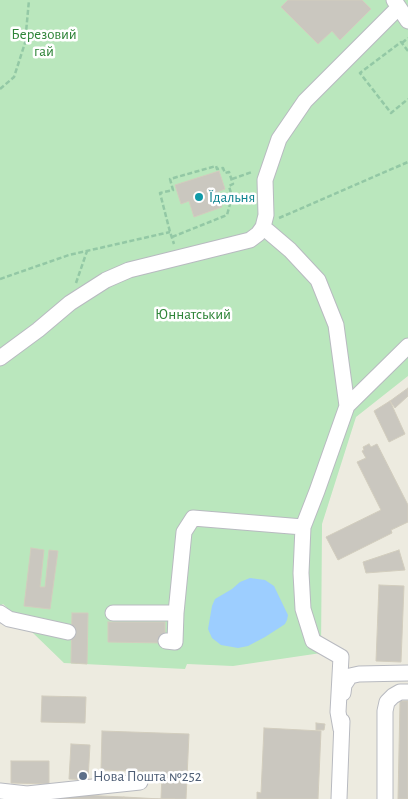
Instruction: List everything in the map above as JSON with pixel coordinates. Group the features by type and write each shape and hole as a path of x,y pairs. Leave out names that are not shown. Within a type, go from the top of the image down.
{"street":[{"path":"0,358 70,303 106,280 129,270 250,240 258,234 263,227 266,215 265,180 279,139 305,101 396,4 408,21"},
{"path":"263,227 290,250 318,280 336,325 347,406"},
{"path":"342,729 338,712 341,657 313,641 303,609 301,573 303,527 347,406 408,346"},
{"path":"166,641 175,642 184,532 193,518 303,527"},
{"path":"0,613 9,620 68,632"},
{"path":"114,613 176,613"},
{"path":"339,799 344,685 350,676 358,674 408,672"},
{"path":"385,799 385,712 387,702 400,692 408,692"},
{"path":"0,791 26,796 140,782"}],"path":[{"path":"0,89 14,77 25,43 29,0"},
{"path":"408,38 360,73 391,112 408,99"},
{"path":"402,43 408,51"},
{"path":"263,227 408,162"},
{"path":"172,237 227,215 232,197 229,186 233,184 229,172 224,173 223,168 217,169 216,166 170,179 173,190 160,193 177,258"},
{"path":"232,179 270,167"},
{"path":"0,278 69,254 170,232"},
{"path":"70,303 87,251"}],"green space":[{"name":"Юннатський","path":"0,0 408,0 408,376 356,417 322,524 321,653 233,666 187,664 185,669 64,663 3,604 0,606"}],"water":[{"path":"250,578 265,580 274,586 288,615 287,620 285,624 248,646 238,648 221,645 212,638 208,629 215,599 240,582"}],"building":[{"path":"288,0 362,0 371,9 340,40 332,31 318,44 281,7"},
{"name":"Їдальня","path":"219,171 225,189 217,192 222,207 194,217 189,201 181,204 175,185"},
{"path":"408,388 408,396 395,408 390,401"},
{"path":"390,401 405,434 389,442 374,411"},
{"path":"369,444 371,447 377,444 408,505 408,522 391,530 392,533 338,560 326,537 381,510 357,462 366,458 362,451 364,450 363,447"},
{"path":"31,548 44,550 40,587 45,587 49,550 58,551 50,609 24,606"},
{"path":"399,550 405,570 366,573 363,562"},
{"path":"379,585 404,586 401,662 376,661"},
{"path":"72,613 88,613 87,664 71,663"},
{"path":"108,622 165,622 165,643 108,642"},
{"path":"42,696 86,697 85,723 41,722"},
{"path":"400,701 408,701 408,799 398,799"},
{"path":"316,723 325,724 324,730 316,730"},
{"path":"264,728 321,731 318,799 257,799 257,792 261,793"},
{"path":"102,731 189,734 186,799 161,799 162,772 101,770"},
{"path":"71,744 90,745 88,780 69,779"},
{"path":"11,761 49,761 49,784 11,783"},
{"path":"58,794 124,797 124,799 57,799"},
{"path":"124,797 161,799 124,799"}],"place":[{"name":"Їдальня","path":"199,197"},
{"name":"Нова Пошта №252","path":"83,776"}],"park label":[{"name":"Березовий гай","path":"44,42"}]}
